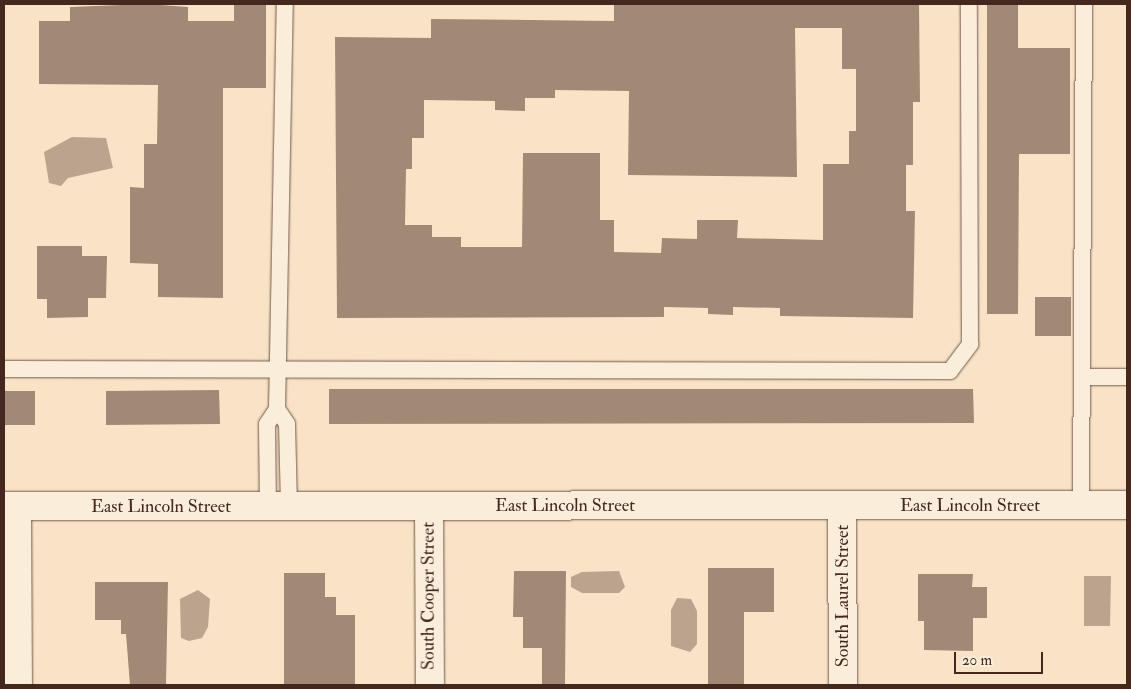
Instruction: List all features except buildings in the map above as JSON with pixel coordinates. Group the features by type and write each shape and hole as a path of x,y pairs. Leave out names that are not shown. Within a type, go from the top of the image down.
{"street":[{"name":"East Lincoln Street","path":"10,506 278,508 1127,505"},
{"path":"10,506 18,685"},
{"name":"South Cooper Street","path":"429,506 430,685"},
{"name":"South Laurel Street","path":"842,506 843,685"}],"lane":[{"path":"278,508 267,424 277,409 285,4"},
{"path":"4,369 950,371 970,344 969,4"},
{"path":"1081,505 1084,4"},
{"path":"1082,377 1127,377"}],"shaded area":[{"path":"72,137 106,138 113,168 68,178 61,186 49,183 44,152"},
{"path":"619,571 625,587 619,593 582,593 571,587 571,577 582,572"},
{"path":"1084,576 1111,576 1110,626 1084,626"},
{"path":"198,590 210,599 208,627 202,638 189,641 181,638 180,599"},
{"path":"677,598 691,599 697,611 697,644 690,652 671,646 671,610"}]}
